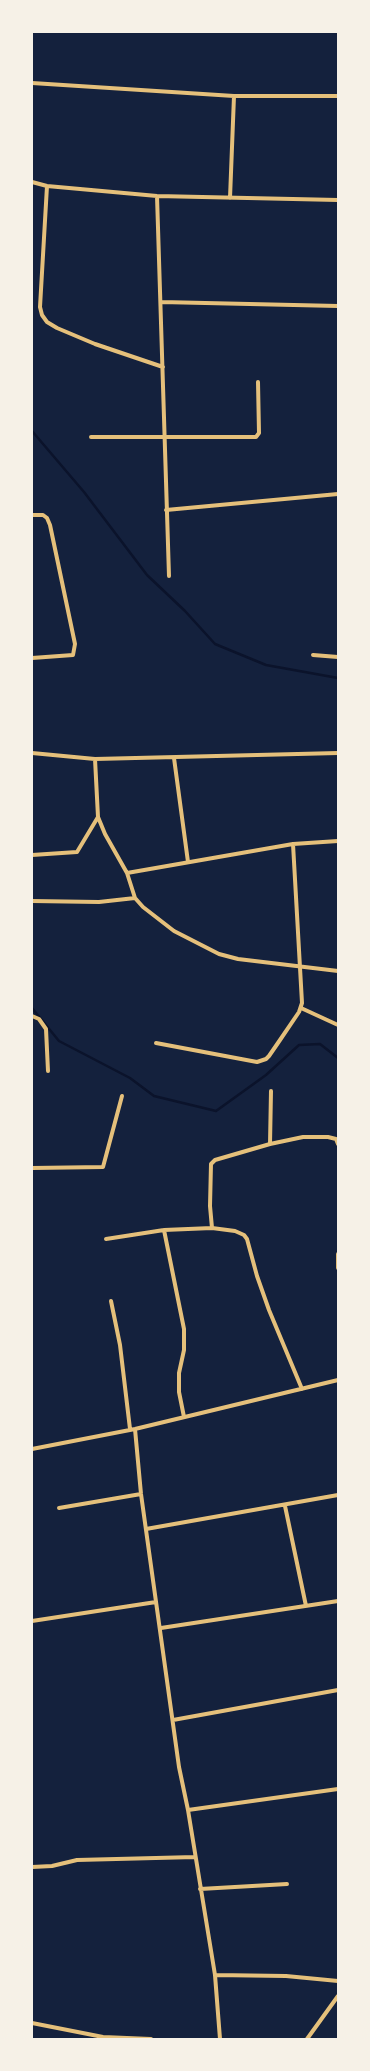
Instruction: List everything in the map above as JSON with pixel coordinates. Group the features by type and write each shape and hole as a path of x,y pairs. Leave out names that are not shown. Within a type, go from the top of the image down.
{"street":[{"path":"32,83 234,96 338,96"},
{"path":"230,198 234,96"},
{"path":"32,182 48,186 157,196 338,200"},
{"path":"48,186 40,307 47,322 95,344 163,367"},
{"path":"157,196 169,576"},
{"path":"161,302 338,306"},
{"path":"91,436 165,438 258,436 258,382"},
{"path":"166,510 338,494"},
{"path":"32,515 42,515 47,518 50,525 75,644 73,654 67,656 32,658"},
{"path":"313,655 338,657"},
{"path":"32,753 95,759 338,753"},
{"path":"174,758 188,862"},
{"path":"95,759 98,817 105,834 127,873 135,898 172,930 219,954 238,959 300,968 338,971"},
{"path":"32,855 77,852 98,817"},
{"path":"127,873 293,844 338,840"},
{"path":"156,1043 262,1061 270,1056 302,1008 293,844"},
{"path":"32,901 99,902 135,898"},
{"path":"302,1008 338,1024"},
{"path":"32,1016 39,1019 46,1029 48,1071"},
{"path":"270,1144 271,1092"},
{"path":"32,1168 102,1167 122,1096"},
{"path":"212,1228 210,1206 211,1164 221,1158 270,1144 303,1137 321,1136 336,1139 338,1144"},
{"path":"106,1239 164,1230 212,1228 235,1231 244,1235 247,1239 257,1276 269,1310 302,1389"},
{"path":"164,1230 184,1329 184,1350 179,1373 179,1392 184,1417"},
{"path":"338,1254 338,1268"},
{"path":"111,1301 120,1345 133,1429 179,1767 188,1810 215,1975 220,2039"},
{"path":"32,1449 133,1429 338,1380"},
{"path":"59,1508 141,1494"},
{"path":"146,1529 285,1506 338,1495"},
{"path":"285,1506 306,1606"},
{"path":"161,1628 338,1601"},
{"path":"32,1621 156,1602"},
{"path":"173,1720 338,1690"},
{"path":"188,1810 338,1789"},
{"path":"32,1867 60,1865 76,1860 195,1857"},
{"path":"200,1889 287,1884"},
{"path":"215,1975 286,1976 338,1981"},
{"path":"307,2039 338,1996"},
{"path":"32,2023 103,2037 151,2039"}],"waterway":[{"path":"32,431 84,492 147,575 185,611 215,644 266,665 338,678"},
{"path":"32,1008 59,1041 130,1078 154,1096 216,1111 266,1075 299,1045 320,1044 338,1058"}]}
